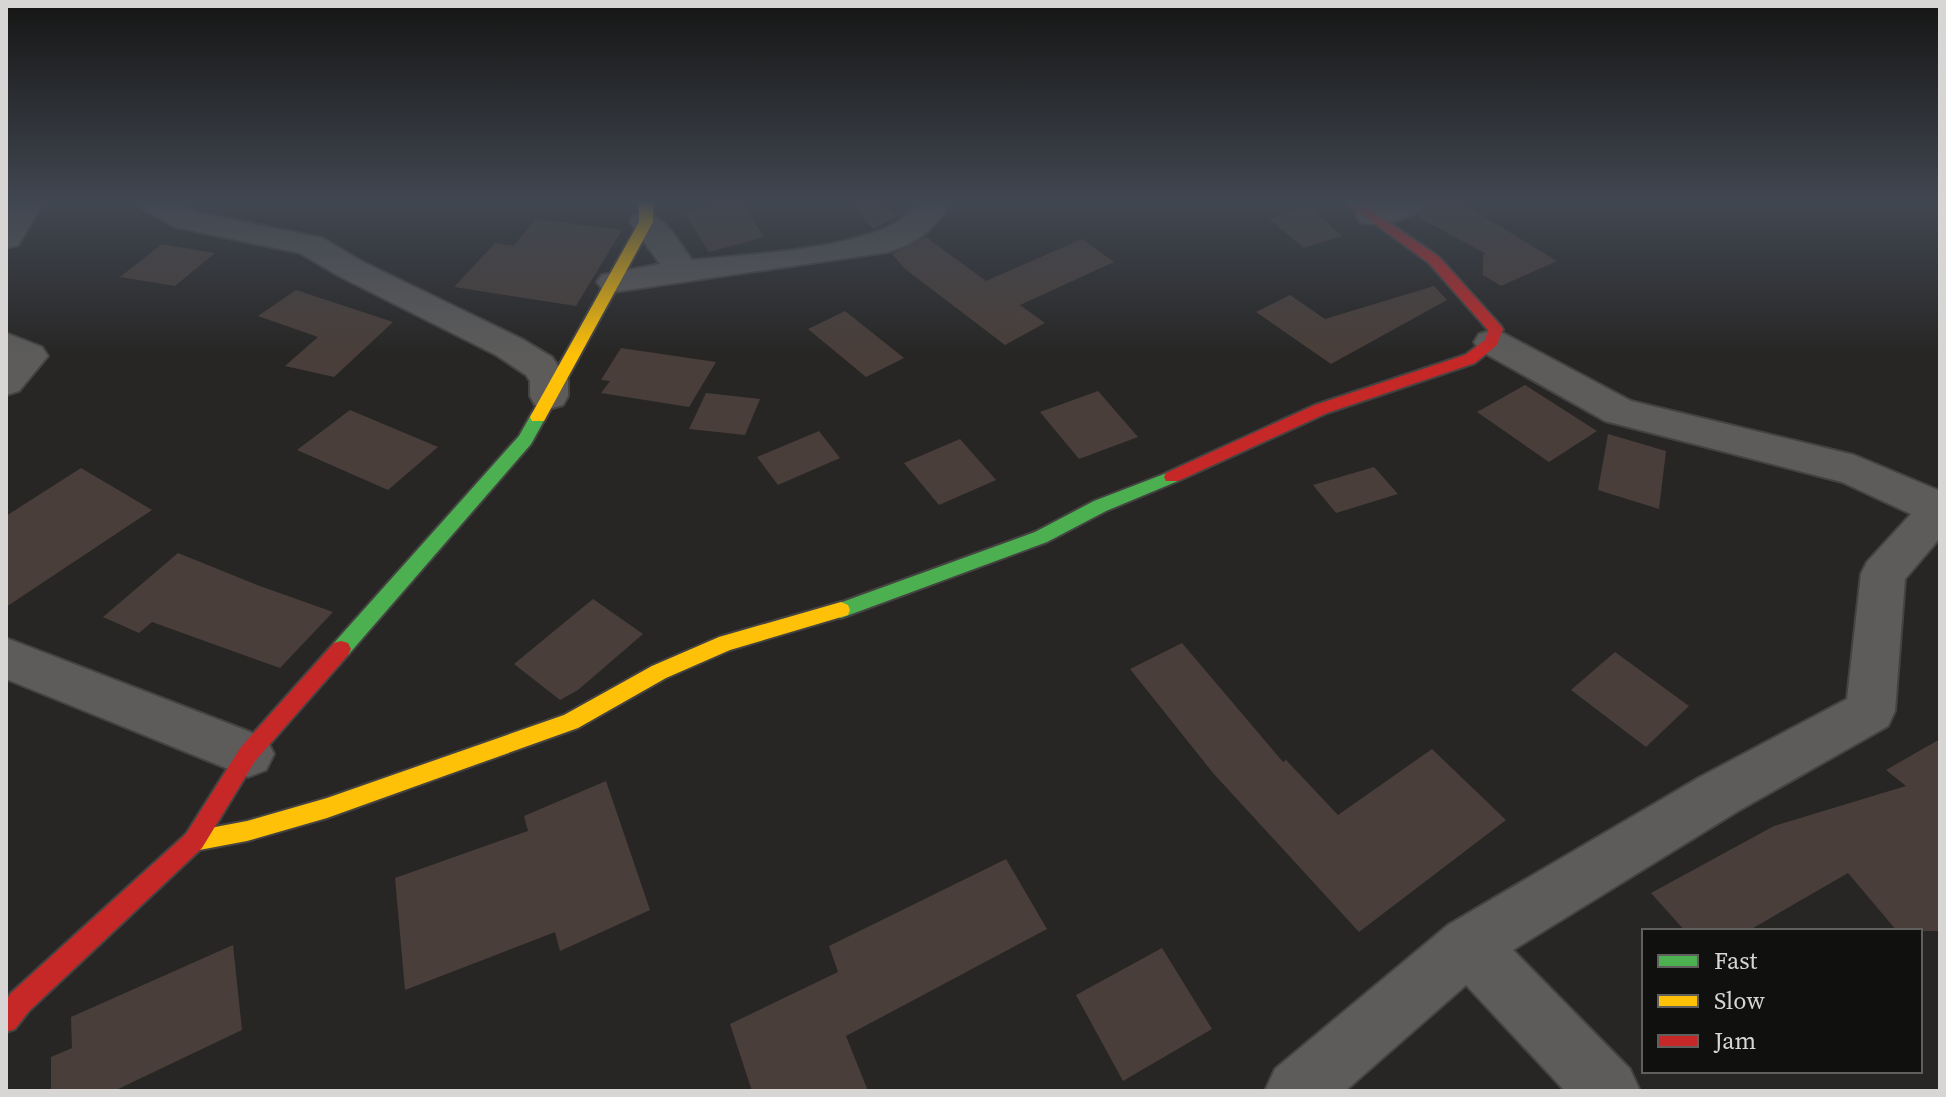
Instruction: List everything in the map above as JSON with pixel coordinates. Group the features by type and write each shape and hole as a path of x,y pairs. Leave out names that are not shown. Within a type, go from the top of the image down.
{"street":[{"path":"324,253 509,347 539,366 549,380 549,396"},
{"path":"6,1020 20,1002 194,841 248,754 525,440 627,253"},
{"path":"672,253 682,270"},
{"path":"614,282 682,270 751,265 822,253"},
{"path":"194,841 247,831 327,808 571,722 659,672 726,643 798,624 932,579 1027,542 1100,506 1219,458 1242,444 1321,409 1470,359 1492,342 1496,329 1424,253"},
{"path":"1297,1091 1468,945 1719,794 1870,711 1883,574 1940,510 1854,470 1619,412 1492,342"},
{"path":"6,345 29,356 6,382"},
{"path":"6,658 248,754"},
{"path":"1468,945 1608,1091"}],"building":[{"path":"150,253 215,253 175,286 120,277"},
{"path":"486,253 608,253 576,306 454,287"},
{"path":"948,253 986,281 1050,253 1102,253 1114,262 1020,305 1045,323 1005,345 905,269 892,254"},
{"path":"1544,253 1557,261 1501,286 1483,275 1483,255"},
{"path":"1434,286 1447,300 1331,364 1256,312 1290,295 1325,319"},
{"path":"296,290 393,322 334,377 285,366 318,337 258,316"},
{"path":"845,311 904,358 866,377 808,329"},
{"path":"621,348 716,362 689,407 601,393 610,381 601,380"},
{"path":"1525,385 1597,431 1549,462 1477,412"},
{"path":"1098,391 1138,437 1079,459 1040,412"},
{"path":"706,393 760,399 745,435 689,429"},
{"path":"350,410 438,447 388,490 297,450"},
{"path":"819,431 840,458 778,485 757,457"},
{"path":"1608,434 1666,451 1659,509 1598,490"},
{"path":"960,439 996,480 939,505 904,463"},
{"path":"1374,467 1398,494 1336,513 1313,485"},
{"path":"81,468 152,510 6,607 6,516"},
{"path":"178,553 333,612 280,668 152,622 139,633 103,617"},
{"path":"593,599 643,634 578,690 560,700 514,664"},
{"path":"1182,643 1283,762 1286,760 1338,815 1432,749 1506,820 1359,932 1213,773 1130,669"},
{"path":"1615,652 1689,706 1646,747 1571,690"},
{"path":"1940,739 1940,931 1895,929 1848,873 1751,929 1683,929 1651,893 1774,826 1906,786 1886,770"},
{"path":"606,781 650,910 560,951 555,932 405,990 395,878 528,831 524,816"},
{"path":"1006,859 1047,929 846,1036 868,1091 752,1091 730,1024 838,972 829,946"},
{"path":"233,945 242,1030 114,1091 51,1091 51,1057 72,1048 71,1017"},
{"path":"1162,948 1212,1029 1123,1081 1076,995"}],"traffic: fast":[{"path":"341,649 525,440 538,417"},
{"path":"841,610 1041,537 1100,506 1172,477"}],"traffic: slow":[{"path":"538,417 629,253"},
{"path":"194,841 247,831 327,808 571,722 659,672 726,643 841,610"}],"traffic: jam":[{"path":"1172,477 1321,409 1470,359 1492,342 1496,329 1424,253"},
{"path":"6,1020 20,1002 194,841 248,754 341,649"}]}
